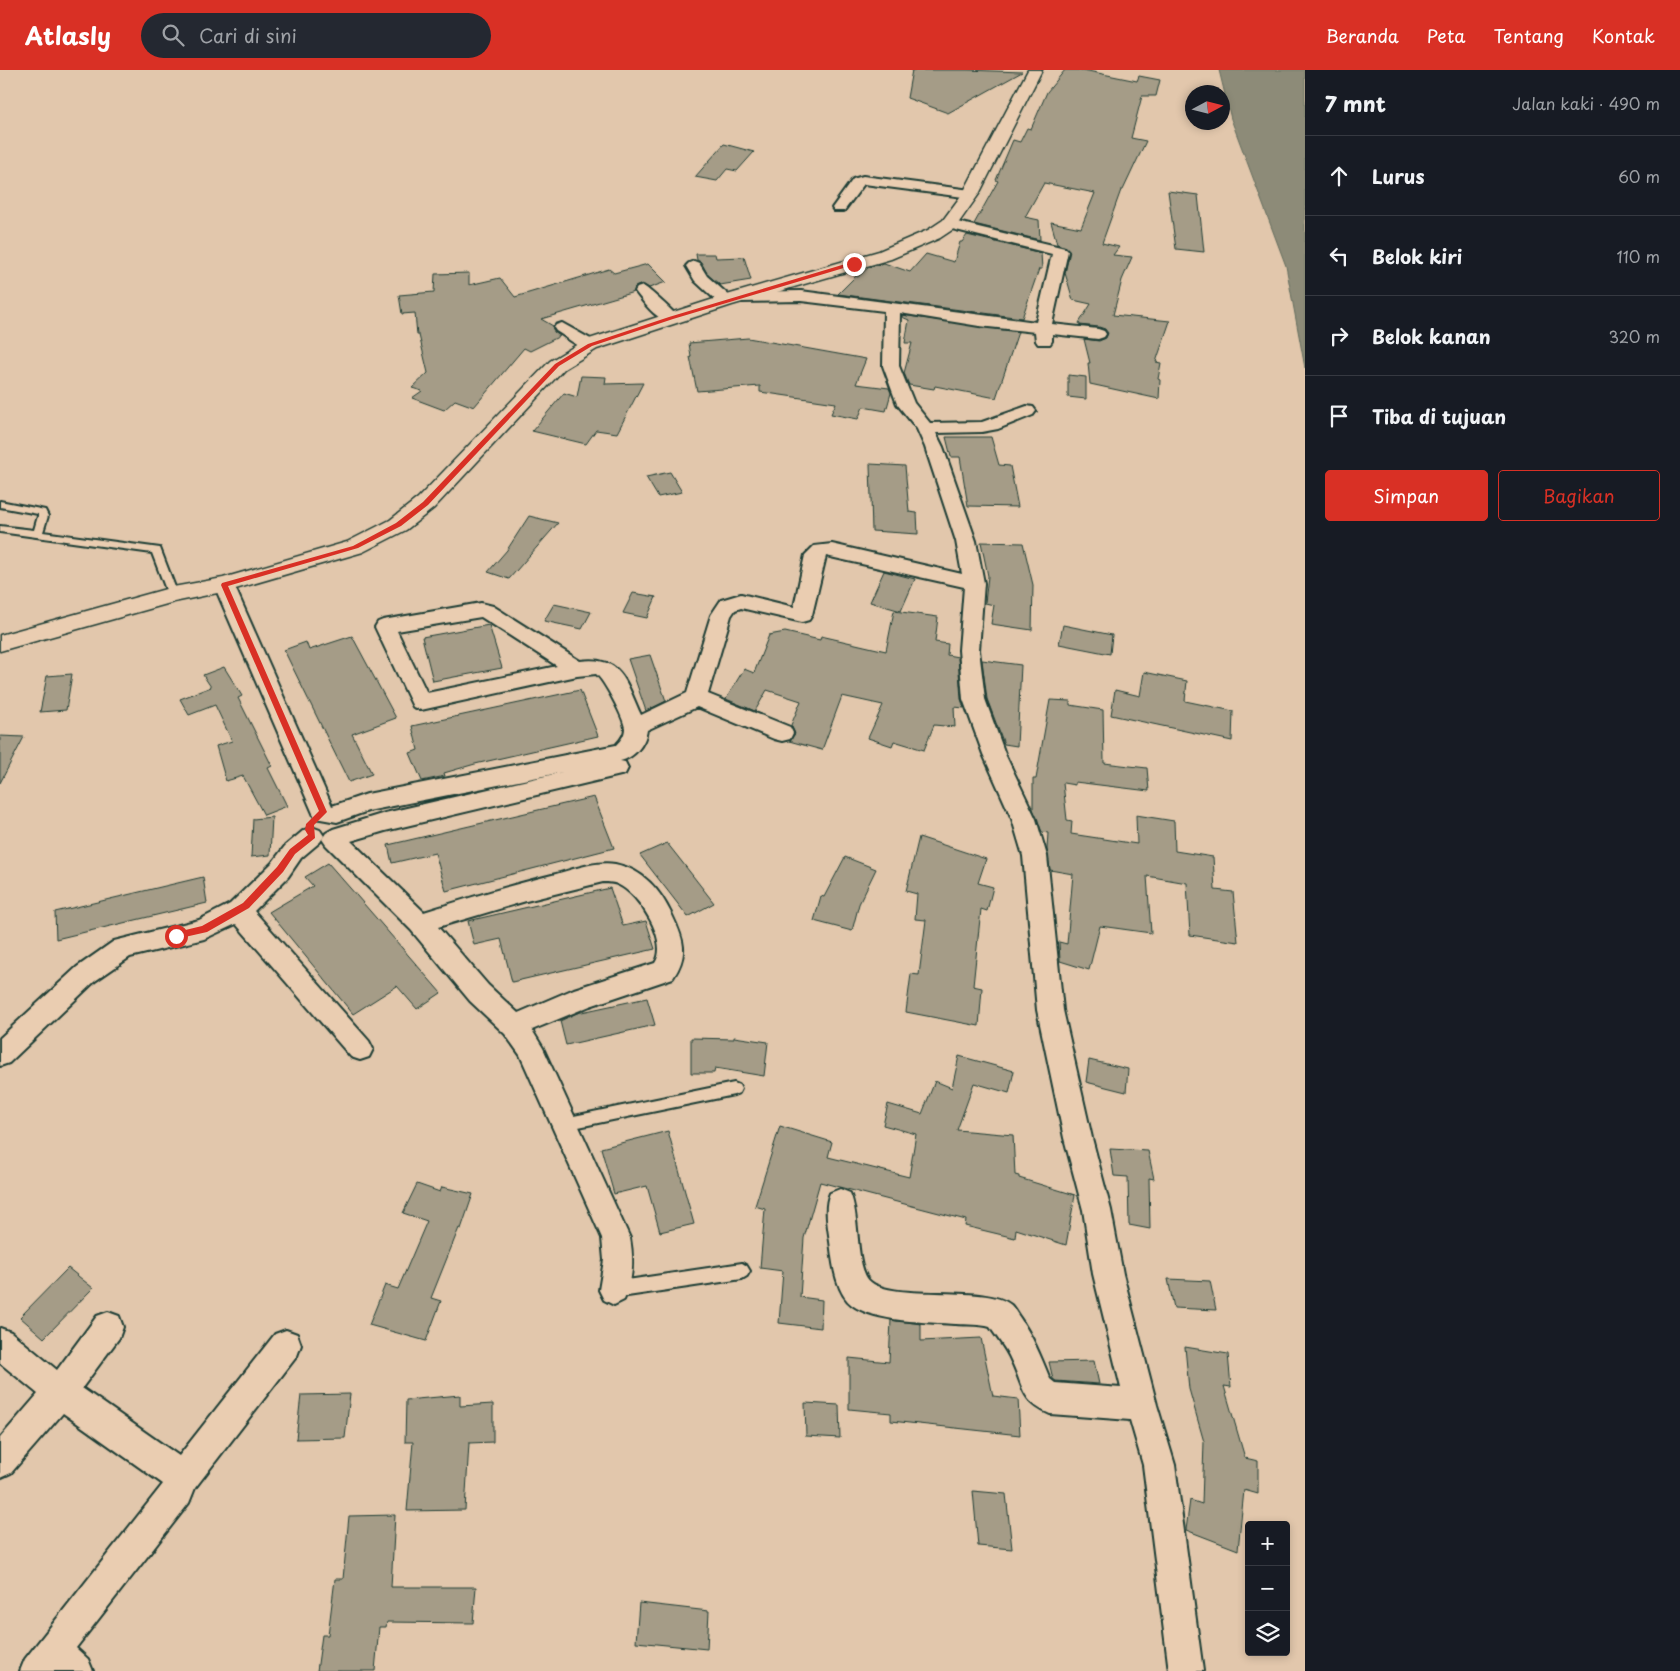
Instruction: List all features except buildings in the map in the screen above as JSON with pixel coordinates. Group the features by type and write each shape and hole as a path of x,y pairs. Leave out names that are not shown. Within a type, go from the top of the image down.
{"main road":[{"path":"0,643 173,595 224,585 355,547 398,525 426,503 557,365 578,338 885,255 934,234 949,224 970,194 1035,70"}],"street":[{"path":"839,208 858,182 863,180 970,194"},
{"path":"949,224 1060,251 1044,334"},
{"path":"694,266 700,278 725,297 793,296 826,299 892,307 1044,334 1098,334"},
{"path":"826,299 816,288 815,283 827,271"},
{"path":"643,291 666,314"},
{"path":"892,307 891,366 906,404 925,428 934,447 966,541 974,583 969,650 974,699 994,754 1024,819 1035,856 1050,1010 1078,1138 1097,1210 1108,1274 1159,1465 1186,1671"},
{"path":"925,428 982,427 1027,411"},
{"path":"696,698 720,615 728,605 741,601 769,610 802,615 815,555 821,550 832,550 974,583"},
{"path":"224,585 330,827 420,923 479,993 514,1026 530,1048 544,1075 564,1124 616,1238 619,1260 614,1290"},
{"path":"0,1055 86,974 123,948 204,929 239,911 265,886 293,852 330,827 385,822 624,766 623,752 635,737 636,726 608,671 600,666 577,669 421,702 385,627 480,610 486,611 577,669"},
{"path":"636,726 696,698 782,733"},
{"path":"420,923 502,897 597,874 620,875 646,893 655,904 673,954 671,962 664,971 584,997 514,1026"},
{"path":"239,911 360,1049"},
{"path":"840,1202 846,1254 854,1285 863,1295 878,1301 906,1306 986,1311 1000,1315 1022,1348 1039,1390 1050,1398 1142,1404"},
{"path":"0,1462 60,1392 108,1328"},
{"path":"0,1343 60,1392 175,1473 180,1481"},
{"path":"55,1664 178,1492 180,1481 286,1345"}],"lane":[{"path":"0,504 42,512 43,516 38,534"},
{"path":"0,529 156,550 173,595"},
{"path":"564,1124 734,1090"},
{"path":"614,1290 742,1271"}],"shaded area":[{"path":"1219,70 1305,70 1305,368 1286,266 1231,119 1230,85 1223,85"}],"route":[{"path":"176,936 204,929 246,906 280,870 293,852 312,836 309,830 310,824 314,818 323,812 224,585 355,547 398,525 426,503 557,365 590,345 671,318 854,264"}]}
